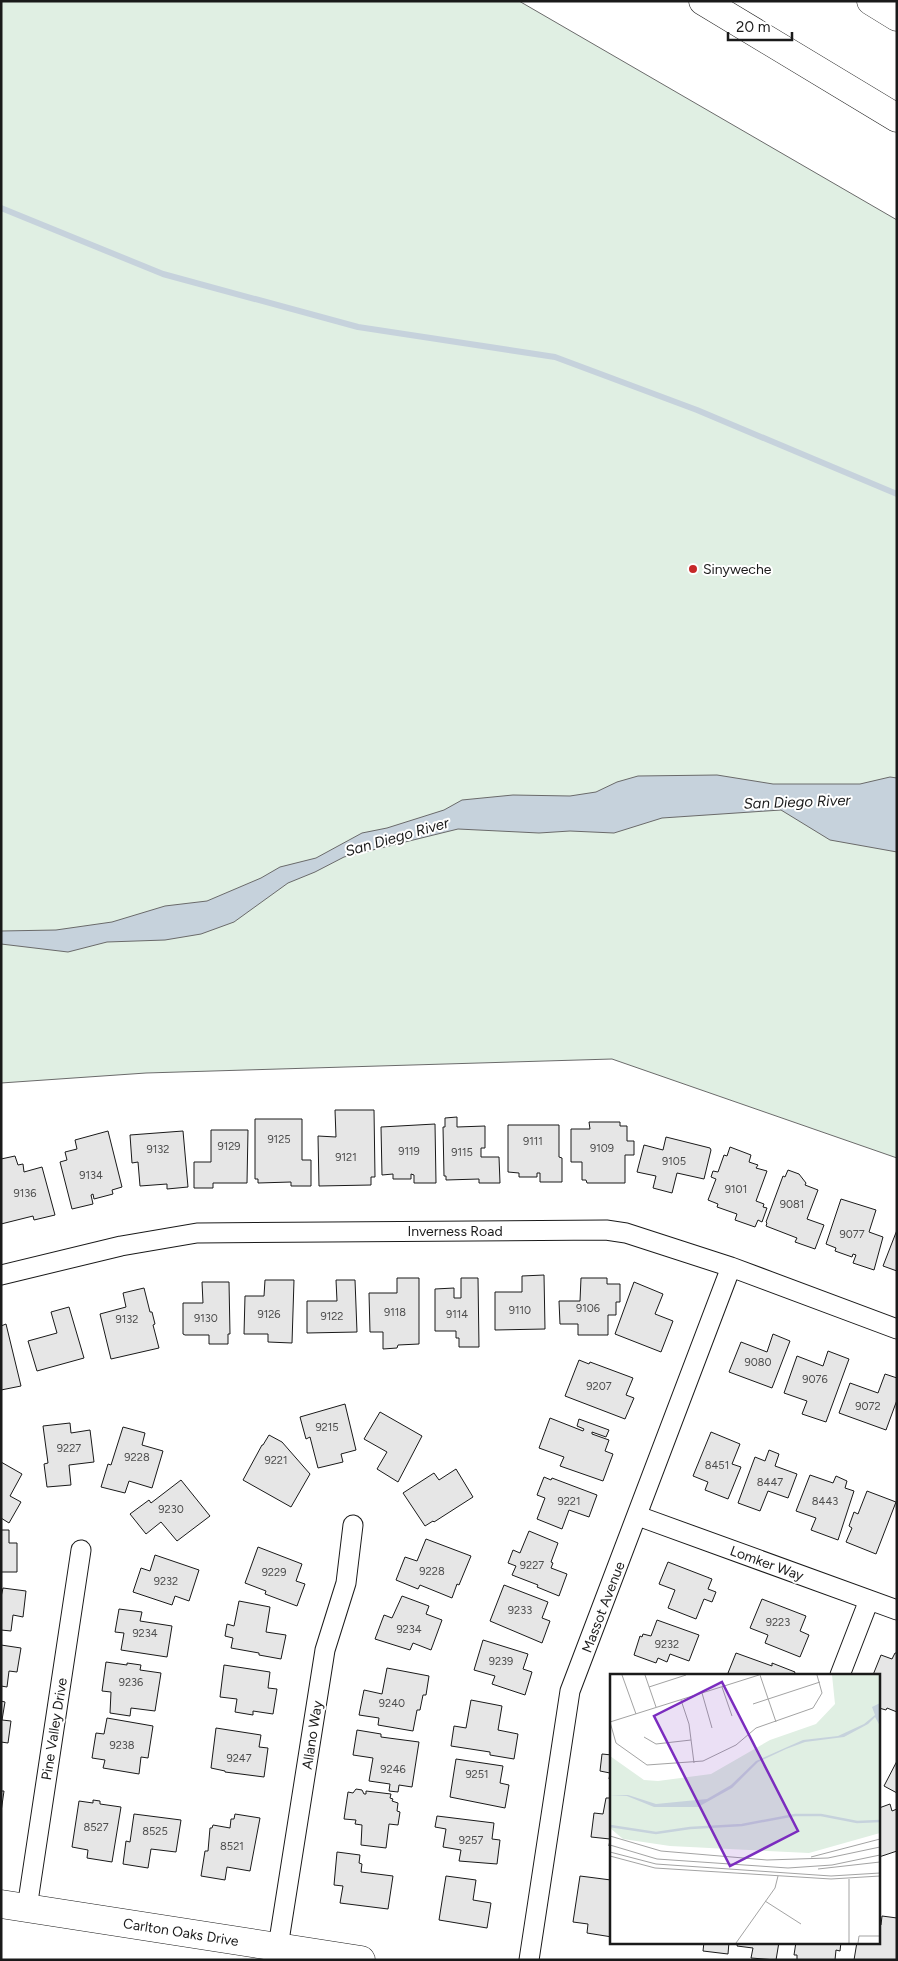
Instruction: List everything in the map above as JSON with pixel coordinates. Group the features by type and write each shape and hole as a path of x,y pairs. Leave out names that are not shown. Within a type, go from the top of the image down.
{"main road":[{"path":"703,1 897,118"},
{"path":"871,1 897,17"},
{"name":"Carlton Oaks Drive","path":"14,1906 361,1960"}],"street":[{"name":"Inverness Road","path":"1,1275 121,1246 197,1233 562,1231 584,1228 626,1233 731,1268 897,1329"},
{"name":"Massot Avenue","path":"529,1960 570,1691 731,1268"},
{"name":"Lomker Way","path":"638,1516 897,1610"},
{"name":"Allano Way","path":"278,1947 325,1650 346,1583 353,1525"},
{"name":"Pine Valley Drive","path":"14,1906 81,1550"},
{"path":"840,1674 869,1600"}],"green space":[{"path":"1,1 519,1 897,220 897,1158 612,1059 146,1073 1,1083"}],"water":[{"name":"San Diego River","path":"717,775 773,784 860,784 890,777 897,778 897,852 830,840 781,810 662,818 614,833 570,831 539,833 458,829 344,857 288,883 234,922 201,934 165,940 107,942 68,952 1,944 1,931 56,930 112,922 165,906 207,901 261,878 280,867 316,858 362,833 387,828 444,810 462,800 513,795 570,796 596,792 617,782 638,776"}],"building":[{"path":"335,1110 374,1110 375,1177 371,1177 371,1185 319,1186 318,1136 336,1137"},
{"path":"457,1117 457,1127 485,1126 485,1148 481,1148 481,1157 499,1157 500,1183 479,1183 479,1179 446,1180 446,1176 444,1176 443,1127 445,1127 445,1118"},
{"path":"255,1119 302,1119 302,1160 311,1160 311,1186 291,1186 291,1182 258,1183 258,1179 255,1179"},
{"path":"589,1122 620,1122 620,1126 627,1126 627,1141 634,1141 634,1155 625,1155 625,1183 587,1183 586,1180 582,1180 582,1162 571,1162 571,1129 590,1129"},
{"path":"435,1124 436,1183 414,1183 414,1175 411,1174 411,1179 393,1179 393,1174 382,1175 381,1127"},
{"path":"508,1125 559,1125 559,1157 562,1158 562,1182 540,1182 540,1173 537,1173 537,1177 519,1177 519,1173 508,1172"},
{"path":"211,1130 248,1130 247,1183 213,1183 213,1188 194,1188 194,1162 211,1162"},
{"path":"108,1131 122,1187 112,1190 113,1194 94,1199 93,1194 91,1195 93,1204 72,1209 60,1162 67,1160 65,1152 77,1149 75,1140"},
{"path":"183,1131 188,1187 167,1189 167,1184 140,1186 138,1162 132,1163 130,1135"},
{"path":"666,1137 710,1148 704,1179 677,1173 672,1193 653,1188 656,1176 637,1172 644,1145 663,1150"},
{"path":"730,1147 751,1155 749,1162 758,1165 756,1168 767,1171 756,1201 764,1204 763,1207 767,1208 762,1222 758,1220 755,1227 735,1220 737,1214 717,1207 718,1204 708,1200 716,1179 711,1177 713,1171 718,1172 724,1155 727,1156"},
{"path":"15,1156 18,1165 23,1164 24,1172 42,1167 55,1215 34,1220 33,1216 1,1224 1,1159"},
{"path":"788,1170 799,1174 806,1183 805,1185 818,1190 807,1219 824,1225 815,1249 795,1242 797,1238 766,1226 783,1176 785,1177"},
{"path":"841,1199 876,1210 869,1232 883,1237 874,1270 853,1263 856,1255 853,1254 852,1257 835,1251 836,1248 826,1244"},
{"path":"897,1230 897,1271 883,1266"},
{"path":"544,1275 545,1329 495,1330 495,1292 522,1292 522,1276"},
{"path":"397,1278 419,1278 419,1344 398,1345 397,1348 383,1349 383,1332 370,1332 369,1293 397,1293"},
{"path":"461,1278 478,1278 479,1347 459,1347 459,1338 456,1338 456,1331 435,1331 435,1289 454,1288 454,1298 461,1298"},
{"path":"581,1278 607,1278 607,1284 620,1284 620,1302 616,1302 616,1315 608,1315 608,1335 578,1335 578,1324 560,1324 559,1301 580,1301"},
{"path":"265,1280 294,1280 292,1343 268,1342 268,1334 244,1334 245,1296 264,1296"},
{"path":"336,1280 355,1280 357,1332 307,1333 307,1301 337,1301"},
{"path":"202,1282 229,1282 230,1334 228,1334 228,1344 209,1344 209,1335 183,1334 183,1303 203,1303"},
{"path":"634,1282 663,1294 655,1314 673,1321 661,1352 615,1334"},
{"path":"144,1288 155,1324 153,1325 159,1348 111,1359 100,1314 126,1307 123,1293"},
{"path":"69,1307 84,1358 37,1371 28,1341 57,1333 51,1312"},
{"path":"6,1324 21,1386 1,1390 1,1326"},
{"path":"773,1334 790,1341 772,1388 729,1372 741,1342 767,1352"},
{"path":"828,1351 849,1359 826,1422 802,1414 807,1401 784,1393 797,1356 823,1366"},
{"path":"579,1360 589,1364 590,1362 633,1378 626,1395 634,1398 625,1419 565,1396"},
{"path":"885,1374 897,1378 897,1400 886,1430 839,1413 850,1383 878,1393"},
{"path":"345,1404 356,1450 341,1454 343,1462 318,1468 310,1437 306,1439 300,1417"},
{"path":"380,1412 422,1436 398,1482 377,1469 387,1452 364,1439"},
{"path":"550,1418 583,1431 584,1429 577,1426 579,1419 609,1430 606,1437 592,1432 592,1434 609,1440 605,1451 613,1454 603,1481 560,1466 564,1457 539,1448"},
{"path":"70,1423 71,1433 90,1430 94,1462 69,1465 71,1485 47,1487 44,1464 48,1463 43,1426"},
{"path":"123,1427 145,1433 142,1445 163,1451 152,1488 129,1481 125,1493 101,1487 108,1464 111,1465"},
{"path":"711,1432 740,1444 732,1464 741,1467 728,1499 705,1490 708,1482 693,1476"},
{"path":"269,1435 282,1442 310,1474 291,1507 243,1480"},
{"path":"769,1450 779,1454 775,1466 797,1474 788,1498 768,1491 760,1511 738,1503 755,1457 765,1461"},
{"path":"1,1462 22,1474 10,1496 21,1502 9,1523 1,1518"},
{"path":"456,1469 473,1497 425,1526 403,1493 434,1473 439,1480"},
{"path":"810,1475 833,1483 836,1476 847,1481 845,1488 854,1491 838,1540 811,1530 816,1518 796,1511"},
{"path":"544,1477 551,1480 552,1478 597,1495 589,1517 569,1510 562,1529 537,1519 545,1498 537,1495"},
{"path":"181,1480 210,1516 177,1541 161,1522 146,1534 130,1514 149,1500 151,1503"},
{"path":"867,1491 896,1502 876,1554 846,1542 852,1528 849,1526 854,1512 858,1514"},
{"path":"1,1530 9,1530 9,1543 17,1543 17,1572 1,1572"},
{"path":"529,1531 558,1543 551,1562 553,1563 551,1568 567,1574 559,1596 512,1575 516,1566 508,1563 513,1550 520,1553"},
{"path":"426,1539 471,1556 452,1598 420,1585 418,1589 396,1580 405,1557 417,1561"},
{"path":"258,1547 302,1564 296,1581 305,1584 297,1606 265,1594 266,1591 245,1583"},
{"path":"155,1555 199,1570 189,1601 175,1596 172,1605 133,1592 141,1568 150,1571"},
{"path":"668,1562 712,1579 708,1589 716,1592 712,1602 704,1599 696,1619 668,1608 675,1590 659,1584"},
{"path":"504,1585 548,1602 542,1618 550,1621 542,1643 490,1621"},
{"path":"3,1588 26,1591 23,1617 13,1615 11,1631 1,1630 1,1597"},
{"path":"402,1596 429,1606 426,1614 442,1620 431,1650 413,1643 410,1650 375,1639 384,1615 392,1618"},
{"path":"762,1599 806,1616 800,1631 809,1635 800,1657 765,1643 768,1635 750,1628"},
{"path":"239,1601 270,1607 266,1632 286,1635 281,1659 231,1648 233,1638 225,1636 227,1624 234,1626"},
{"path":"119,1609 142,1612 140,1621 172,1626 167,1657 121,1650 124,1633 115,1632"},
{"path":"657,1620 699,1635 689,1661 670,1654 667,1662 658,1658 656,1663 634,1655 640,1636 642,1637 643,1634 651,1636"},
{"path":"483,1640 528,1654 523,1669 532,1672 525,1695 492,1684 495,1676 474,1670"},
{"path":"1,1645 21,1648 17,1672 9,1671 7,1687 1,1686"},
{"path":"736,1653 772,1666 772,1663 795,1672 794,1674 728,1673"},
{"path":"895,1653 897,1653 897,1712 887,1708 886,1710 880,1708 880,1674 873,1674 881,1655 892,1659"},
{"path":"106,1662 141,1665 140,1670 161,1673 155,1711 131,1708 130,1716 110,1713 111,1692 102,1691"},
{"path":"224,1665 270,1672 268,1688 277,1689 273,1714 253,1711 253,1715 235,1712 237,1699 220,1697"},
{"path":"387,1668 429,1676 426,1695 423,1695 420,1710 417,1710 413,1731 378,1725 379,1718 359,1715 364,1690 382,1694"},
{"path":"471,1700 502,1706 498,1730 518,1734 514,1759 490,1755 490,1752 451,1746 454,1726 466,1728"},
{"path":"1,1701 5,1702 2,1720 11,1721 8,1743 1,1742"},
{"path":"107,1718 153,1726 148,1758 141,1757 139,1774 103,1768 105,1760 92,1758 96,1733 104,1734"},
{"path":"216,1728 261,1735 259,1747 268,1748 264,1777 225,1772 211,1768"},
{"path":"357,1730 381,1734 381,1737 419,1742 412,1787 399,1785 398,1792 389,1791 390,1784 369,1781 373,1758 353,1755"},
{"path":"602,1754 610,1755 610,1773 600,1771"},
{"path":"456,1759 503,1766 500,1783 509,1785 505,1808 450,1797"},
{"path":"897,1761 897,1793 884,1786"},
{"path":"356,1789 362,1790 364,1794 366,1794 366,1791 391,1794 390,1798 393,1799 392,1801 398,1803 397,1811 400,1812 398,1825 389,1824 386,1848 361,1845 362,1825 355,1824 356,1820 344,1819 348,1792 353,1793"},
{"path":"1,1791 4,1791 1,1812"},
{"path":"606,1798 610,1798 610,1839 591,1837 594,1813 603,1814"},
{"path":"93,1800 100,1801 100,1804 121,1807 112,1862 87,1858 88,1850 72,1847 79,1801 93,1803"},
{"path":"890,1804 892,1811 897,1809 897,1851 880,1857 880,1808"},
{"path":"134,1814 181,1820 176,1852 151,1849 148,1868 123,1864 126,1841 130,1842"},
{"path":"235,1814 260,1818 250,1871 227,1867 225,1880 201,1876 205,1851 208,1851 210,1828 213,1825 230,1828 231,1819 234,1819"},
{"path":"437,1816 494,1823 492,1839 500,1840 497,1864 459,1861 461,1850 443,1847 446,1829 435,1827"},
{"path":"337,1852 360,1855 361,1872 393,1876 388,1909 340,1903 343,1886 334,1885"},
{"path":"446,1876 476,1880 473,1900 491,1903 487,1928 439,1920"},
{"path":"580,1876 610,1880 610,1937 587,1933 588,1924 573,1922"},
{"path":"882,1916 897,1918 897,1960 854,1960 857,1944 880,1944"},
{"path":"704,1944 729,1944 728,1954 703,1951"},
{"path":"738,1944 779,1944 776,1960 751,1958 753,1948 737,1946"},
{"path":"796,1944 841,1944 840,1951 836,1950 835,1960 797,1960 797,1955 794,1955"}],"waterway":[{"path":"1,208 163,274 358,327 555,357 697,410 897,494"}],"place":[{"name":"Sinyweche","path":"693,569"}]}
